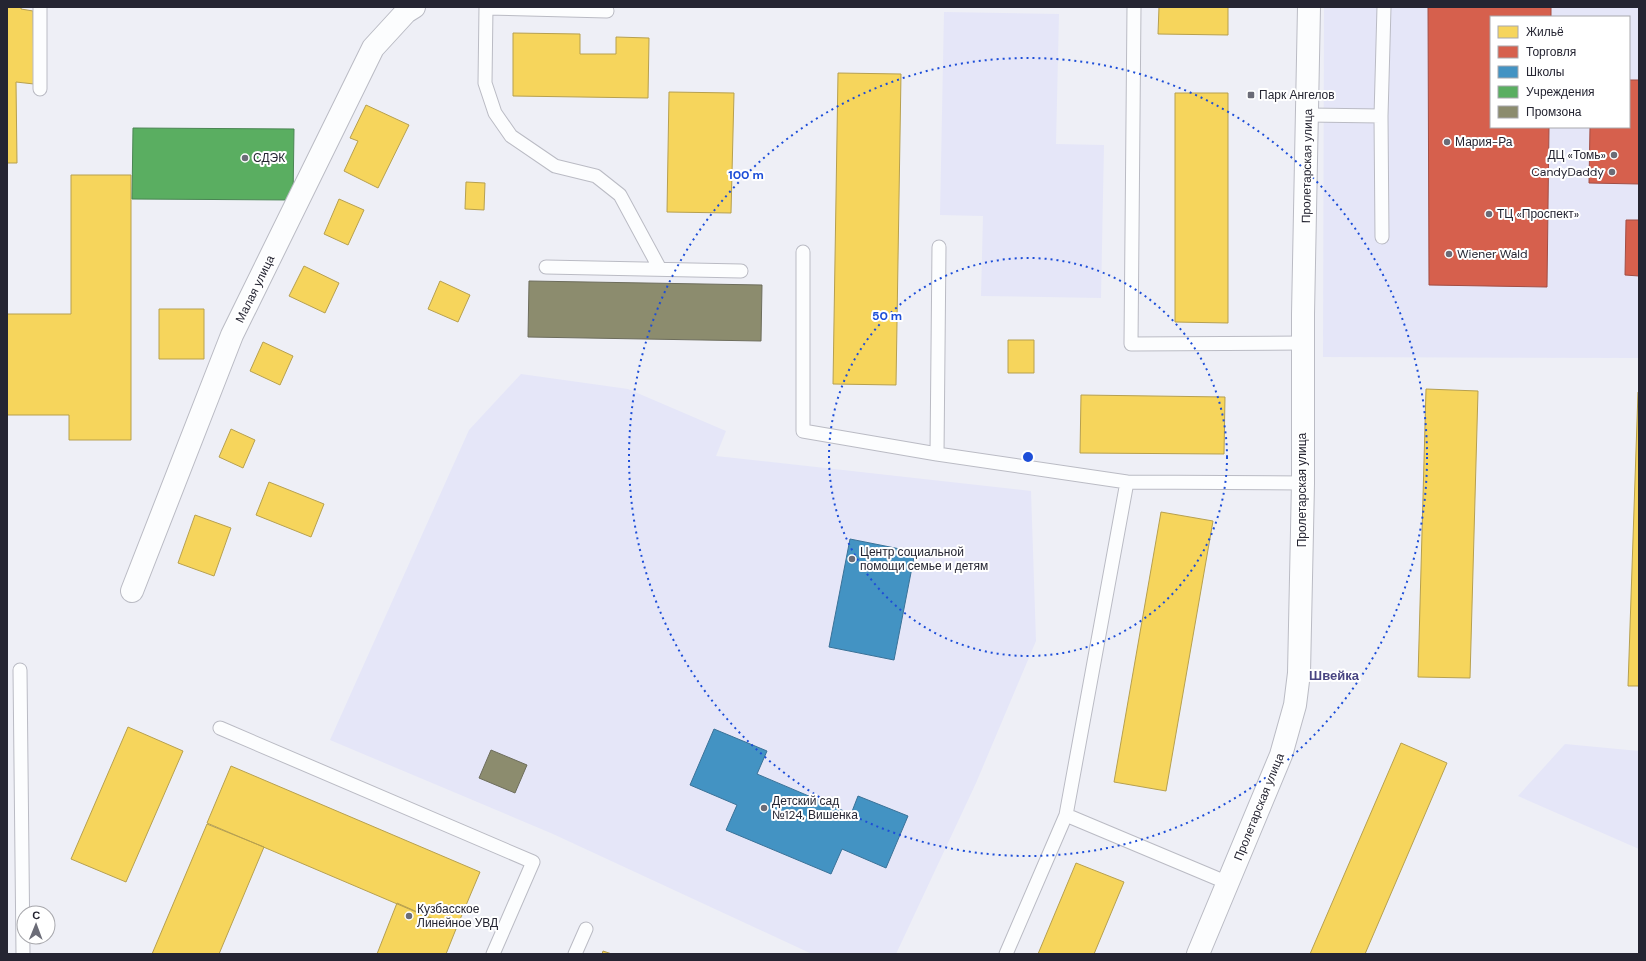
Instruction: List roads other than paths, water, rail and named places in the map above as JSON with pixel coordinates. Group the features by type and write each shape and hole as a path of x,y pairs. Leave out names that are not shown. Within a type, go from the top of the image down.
{"street":[{"name":"Малая улица","path":"132,591 235,328 373,48 406,12 414,7"},
{"name":"Пролетарская улица","path":"1198,954 1281,755 1295,705 1299,673 1309,7"}],"lane":[{"path":"40,7 40,89"},
{"path":"607,11 486,7 485,83 495,113 511,136 555,166 596,176 620,195 660,269"},
{"path":"1134,7 1131,344 1303,343"},
{"path":"1382,237 1381,116 1384,7"},
{"path":"1308,115 1381,116"},
{"path":"937,454 939,247"},
{"path":"803,252 803,431 937,454 1127,482 1303,483"},
{"path":"546,267 741,271"},
{"path":"1006,954 1066,815 1127,482"},
{"path":"20,670 23,954"},
{"path":"220,728 533,862 493,954"},
{"path":"1066,815 1228,883"},
{"path":"575,954 586,929"}],"place":[{"name":"Парк Ангелов","path":"1251,95"},
{"name":"Мария-Ра","path":"1447,142"},
{"name":"ДЦ «Томь»","path":"1614,155"},
{"name":"СДЭК","path":"245,158"},
{"name":"CandyDaddy","path":"1612,172"},
{"name":"ТЦ «Проспект»","path":"1489,214"},
{"name":"Wiener Wald","path":"1449,254"},
{"name":"Центр социальной помощи семье и детям","path":"852,559"},
{"name":"Детский сад №124, Вишенка","path":"764,808"},
{"name":"Кузбасское Линейное УВД","path":"409,916"}],"district":[{"name":"Швейка","path":"1334,675"}]}
